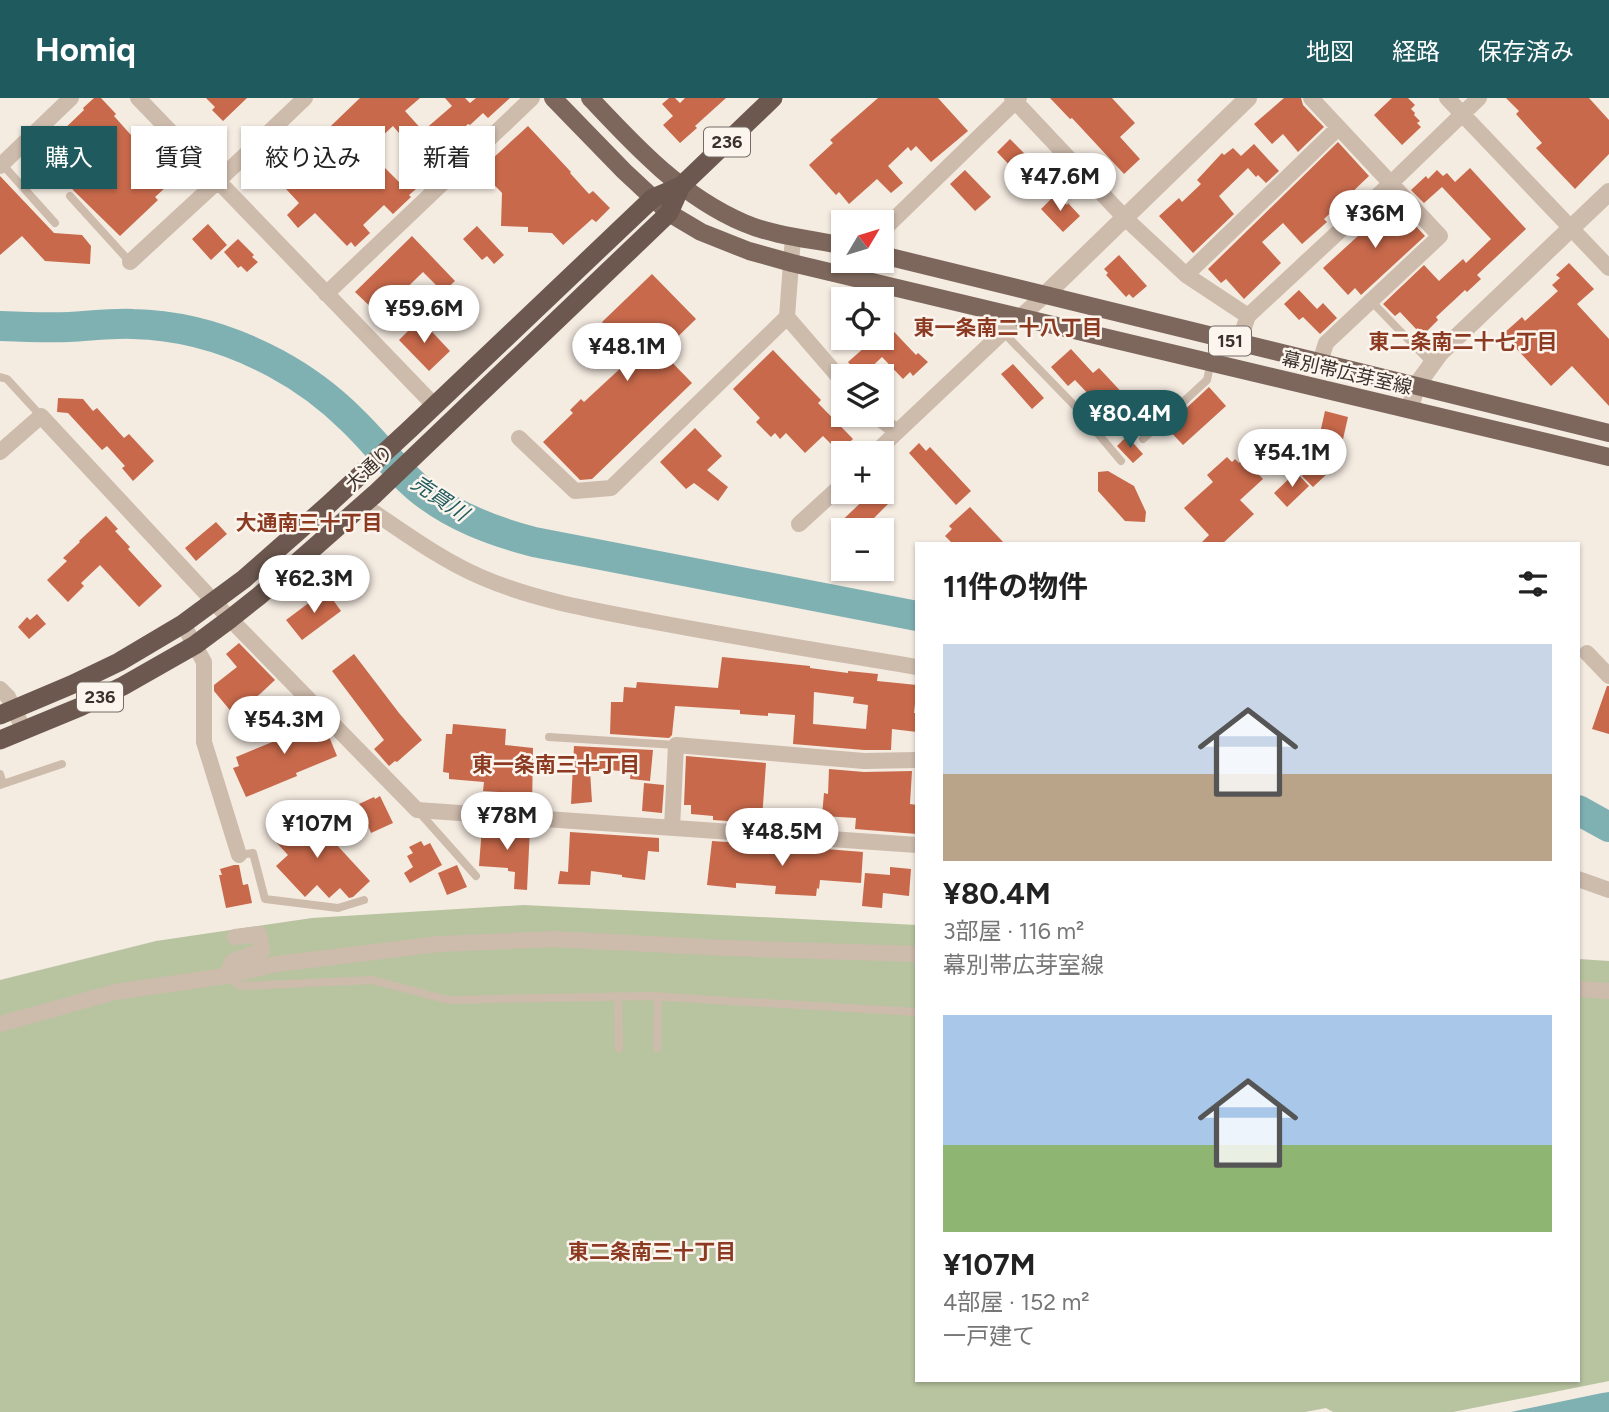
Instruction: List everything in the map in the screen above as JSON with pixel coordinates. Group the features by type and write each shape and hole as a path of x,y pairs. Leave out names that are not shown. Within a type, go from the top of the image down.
{"highway":[{"name":"大通り","path":"7,712 119,662 183,624 244,579 411,428 653,198 681,186 774,98"},
{"name":"大通り","path":"0,740 80,707 195,645 259,596 427,445 669,213 681,186"}],"main road":[{"name":"幕別帯広芽室線","path":"553,98 669,213 701,232 749,251 1609,457"},
{"path":"590,98 652,162 712,207 746,224 831,244"},
{"name":"幕別帯広芽室線","path":"894,259 1609,433"}],"street":[{"path":"1,165 71,98"},
{"path":"138,98 166,126"},
{"path":"227,172 305,98"},
{"path":"326,294 532,98"},
{"path":"888,441 1045,295 1248,98"},
{"path":"1311,98 1440,236 1326,343 1320,362"},
{"path":"1447,98 1609,268"},
{"path":"1238,344 1248,316 1479,98"},
{"path":"894,219 1015,99 1124,217 1186,275 1248,316"},
{"path":"1186,275 1338,128"},
{"path":"130,262 209,189"},
{"path":"227,189 434,405"},
{"path":"1410,409 1416,386 1440,353 1609,191"},
{"path":"519,438 575,491 611,488 787,317 793,237"},
{"path":"787,317 831,368"},
{"path":"0,452 41,416 230,619 417,810 915,845"},
{"path":"891,427 897,432"},
{"path":"799,524 831,494"},
{"path":"369,499 445,559 482,578 527,593 573,606 685,628 915,667"},
{"path":"183,624 204,662 204,742 239,855"},
{"path":"1587,653 1609,676"},
{"path":"0,689 8,697 7,712 24,730"},
{"path":"672,828 676,745 864,761 915,760"},
{"path":"1580,880 1609,890"},
{"path":"226,976 233,961 262,951 259,934 235,937"},
{"path":"0,1024 115,992 226,976 277,964 439,944 541,940 915,954"},
{"path":"1580,989 1609,991"}],"lane":[{"path":"1,165 55,222"},
{"path":"69,195 130,262"},
{"path":"1371,301 1432,364"},
{"path":"1003,332 1072,403 1121,461"},
{"path":"1143,439 1207,380 1211,362"},
{"path":"0,377 7,379 41,416"},
{"path":"549,737 676,745"},
{"path":"0,774 1,785 62,764"},
{"path":"417,810 477,876"},
{"path":"239,855 253,853 265,899 338,908 364,900"},
{"path":"226,976 241,986 372,979 448,1000 658,996 915,1012"},
{"path":"618,996 619,1048"},
{"path":"657,1048 658,996"}],"green space":[{"path":"524,905 915,925 915,1382 1580,1382 1580,959 1609,961 1609,1381 1453,1412 1333,1412 1326,1408 1305,1412 0,1412 0,980 156,941 312,918"}],"water":[{"path":"1609,1392 1609,1412 1511,1412 1602,1393"}],"building":[{"path":"94,98 101,98 131,135 131,189 164,189 155,197 158,200 120,236 72,189 117,189 117,126 67,126"},
{"path":"206,98 247,98 223,121 212,110 215,107"},
{"path":"360,98 420,98 405,111 418,126 399,126 399,133 393,126 385,133 385,126 331,126"},
{"path":"445,98 465,98 470,103 476,98 510,98 488,118 483,113 468,124 429,126 452,106"},
{"path":"669,98 675,98 680,103 685,98 726,98 680,143 663,125 673,116 662,104"},
{"path":"878,98 938,98 968,131 931,162 916,146 911,151 908,147 888,166 903,183 891,193 877,179 849,204 839,192 836,195 809,165 833,143 830,140"},
{"path":"1050,98 1112,98 1135,123 1120,137 1140,159 1124,174"},
{"path":"1284,98 1301,98 1303,105 1324,127 1298,152 1283,134 1272,144 1254,124"},
{"path":"1392,98 1408,98 1415,105 1411,109 1420,121 1417,123 1421,127 1402,145 1374,115"},
{"path":"1506,98 1589,98 1609,120 1609,154 1575,189 1536,148 1542,143 1516,114 1519,111"},
{"path":"528,126 589,194 593,191 610,208 596,222 592,219 563,245 552,233 528,232 528,227 501,226 502,193 495,186 495,156"},
{"path":"1010,139 1029,158 1015,171 997,152"},
{"path":"1338,142 1369,176 1324,219 1327,222 1302,244 1283,223 1262,242 1281,263 1244,299 1226,279 1221,283 1208,269"},
{"path":"1254,144 1279,171 1266,183 1248,168 1219,196 1234,214 1193,253 1159,216 1179,198 1182,202 1201,184 1197,180 1222,153 1224,155 1233,148 1241,156"},
{"path":"385,168 399,182 399,189 416,189 393,214 384,205 363,225 370,233 355,247 351,242 347,246 315,213 298,228 287,215 299,203 286,189 385,189"},
{"path":"1470,168 1526,229 1477,275 1481,279 1436,317 1438,320 1424,334 1400,312 1395,316 1383,304 1424,265 1439,281 1463,259 1466,263 1491,239 1442,187 1424,203 1411,190 1437,170 1443,176 1447,173 1455,182"},
{"path":"965,170 991,197 975,211 950,184"},
{"path":"0,176 54,233 82,235 91,246 90,264 45,261 22,236 0,255"},
{"path":"1056,194 1080,216 1063,232 1041,209"},
{"path":"1391,199 1425,236 1361,295 1355,288 1348,295 1323,268 1382,214 1379,211"},
{"path":"208,224 227,245 211,260 192,239"},
{"path":"477,226 504,255 494,264 487,256 482,260 463,239"},
{"path":"412,236 455,281 443,292 423,272 379,315 355,292"},
{"path":"238,239 258,262 247,272 241,266 238,268 224,252"},
{"path":"1119,255 1147,286 1133,298 1129,294 1126,297 1106,275 1108,273 1104,269"},
{"path":"1569,263 1594,289 1577,304 1609,339 1609,406 1572,366 1551,386 1503,334 1522,317 1525,321 1558,291 1552,285 1560,278 1556,275"},
{"path":"652,274 696,319 662,352 692,383 592,479 580,480 543,442 573,413 570,410 581,399 584,402 624,365 615,356 626,346 602,322"},
{"path":"1299,290 1317,309 1323,303 1337,318 1320,334 1303,317 1299,320 1284,304"},
{"path":"420,319 450,351 429,371 399,340"},
{"path":"894,332 916,355 918,353 928,362 913,376 910,372 903,379 894,370 894,364 889,364 882,357 875,364 848,362 862,350 894,350"},
{"path":"1071,349 1093,373 1099,368 1142,414 1123,431 1075,380 1068,386 1051,367"},
{"path":"773,350 821,400 818,403 831,416 831,427 841,427 853,439 831,441 831,444 823,436 805,453 786,433 780,439 775,433 771,437 756,422 760,418 733,389"},
{"path":"1013,364 1044,398 1032,409 1001,374"},
{"path":"1209,387 1226,406 1183,445 1166,427"},
{"path":"58,398 83,399 93,411 97,408 124,438 129,434 154,461 133,481 122,468 125,466 107,446 102,450 68,413 57,412"},
{"path":"1325,411 1348,417 1341,448 1318,442"},
{"path":"695,428 722,456 707,470 728,487 718,501 694,483 686,489 660,462"},
{"path":"1127,436 1143,454 1133,463 1117,446"},
{"path":"919,443 926,451 930,447 971,491 956,505 909,453"},
{"path":"1227,457 1232,462 1235,459 1239,463 1244,459 1263,479 1240,500 1254,514 1224,542 1202,542 1209,535 1184,508 1213,482 1207,475"},
{"path":"1318,461 1329,472 1313,487 1302,476"},
{"path":"1108,471 1134,486 1146,512 1145,522 1125,521 1098,491 1098,472"},
{"path":"1296,472 1309,486 1287,507 1274,493"},
{"path":"859,504 888,504 874,518 845,518"},
{"path":"970,507 1003,542 951,542 945,536 952,529 949,526"},
{"path":"106,516 130,547 128,549 162,586 139,607 100,565 81,583 84,586 68,602 47,580 67,561 63,558"},
{"path":"216,522 227,534 196,561 185,548"},
{"path":"326,590 341,611 302,640 286,620"},
{"path":"37,614 46,624 29,639 18,627 27,617 30,620"},
{"path":"239,643 275,680 234,715 214,691 214,685 237,667 226,654"},
{"path":"354,654 422,740 389,766 374,749 384,740 332,671"},
{"path":"722,657 810,666 848,673 878,674 877,681 915,685 915,732 892,729 891,750 793,744 795,715 740,714 740,710 675,706 672,735 669,738 610,734 611,702 623,702 624,687 636,688 637,682 718,688","holes":["814,692 854,697 853,703 868,705 866,729 813,724"]},
{"path":"1609,686 1609,734 1592,729"},
{"path":"298,710 308,732 321,727 328,734 337,756 246,797 233,768 239,766 236,757 287,736 280,717"},
{"path":"453,724 506,729 505,745 533,748 532,808 519,807 519,802 513,801 513,793 483,791 484,782 449,779 449,773 443,772 446,734 452,734"},
{"path":"574,746 653,750 650,781 630,779 631,772 599,769 590,771 592,802 571,804"},
{"path":"686,756 766,763 762,819 759,819 759,823 713,820 713,816 691,814 691,805 684,805"},
{"path":"829,769 864,772 912,771 910,804 915,805 915,834 855,829 856,818 822,816 824,793 828,794"},
{"path":"644,783 664,785 662,813 642,811"},
{"path":"380,796 393,823 371,833 359,804"},
{"path":"301,806 370,881 353,897 349,898 340,888 329,898 317,885 305,897 276,866 288,855 276,842 296,823 290,816"},
{"path":"501,826 530,828 527,890 514,889 515,872 508,871 508,868 479,866 482,827 501,829"},
{"path":"570,832 659,838 659,852 648,851 645,880 591,871 590,885 558,884 560,871 568,872"},
{"path":"421,841 424,846 430,843 442,865 410,883 404,873 413,867 407,856 413,853 409,847"},
{"path":"712,841 757,844 757,850 804,853 805,850 812,851 813,848 863,852 861,883 820,880 816,896 775,894 776,886 736,883 736,888 707,885"},
{"path":"239,865 243,885 248,884 252,903 226,908 220,869"},
{"path":"457,865 467,887 447,895 438,873"},
{"path":"890,867 911,869 909,896 883,893 882,908 862,906 865,873 890,875"}],"waterway":[{"name":"売買川","path":"0,326 152,325 207,335 242,347 306,382 344,412 419,489 459,515 488,528 534,542 915,616"},
{"name":"売買川","path":"1580,811 1609,827"}],"district":[{"name":"東一条南二十八丁目","path":"1008,327"},
{"name":"東二条南二十七丁目","path":"1463,341"},
{"name":"大通南三十丁目","path":"309,522"},
{"name":"東一条南三十丁目","path":"556,764"},
{"name":"東二条南三十丁目","path":"652,1251"}]}
